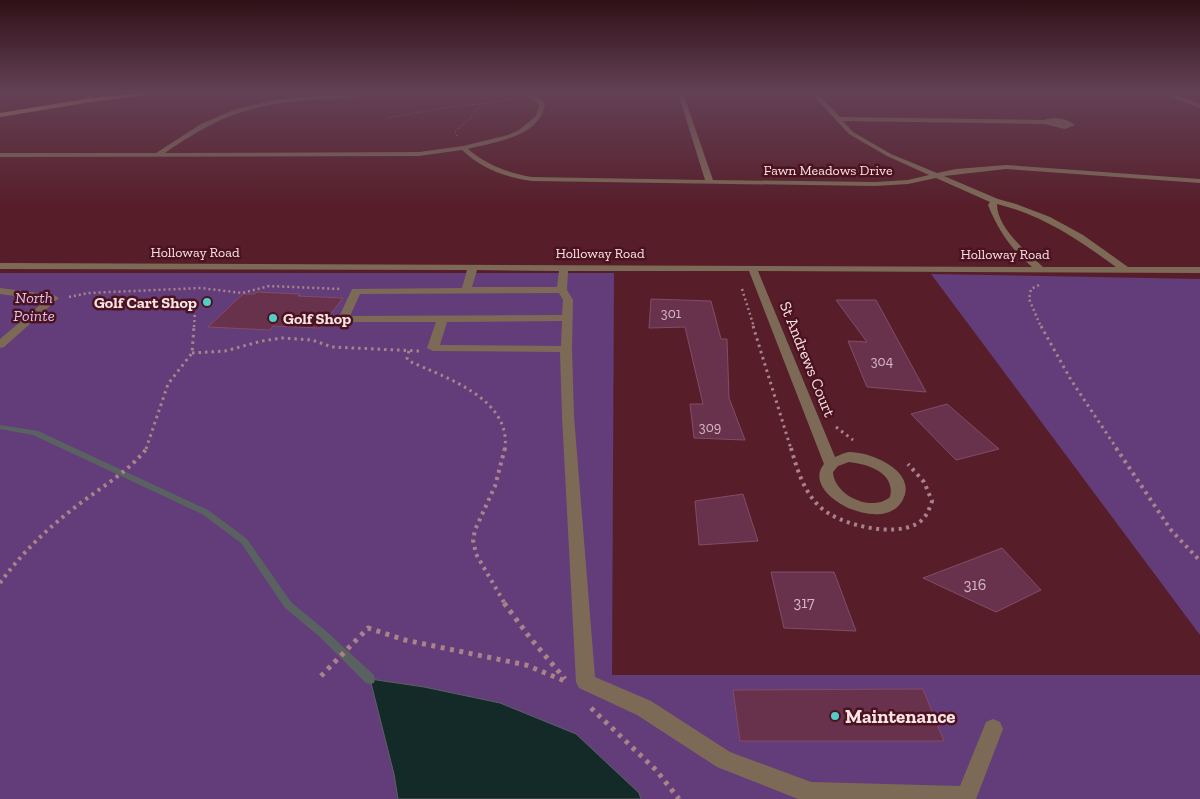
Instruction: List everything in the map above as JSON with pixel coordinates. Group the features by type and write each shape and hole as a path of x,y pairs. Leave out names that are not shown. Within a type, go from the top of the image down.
{"street":[{"path":"157,155 196,130"},
{"path":"0,155 399,155 463,148 510,136 522,130"},
{"path":"693,130 710,183"},
{"path":"849,130 889,155 995,201 1040,215 1083,238 1125,269"},
{"name":"Fawn Meadows Drive","path":"463,148 486,167 513,177 544,180 710,183 894,183 937,175 1006,167 1200,181"},
{"path":"995,201 992,205 1002,230 1016,248 1039,268"},
{"name":"Holloway Road","path":"0,266 1200,270"},
{"path":"466,290 473,267"},
{"path":"564,267 562,290 568,300 566,349 579,685 644,708 724,760 812,793 966,797 993,729"},
{"name":"St Andrews Court","path":"752,268 831,464"},
{"path":"562,290 356,291 343,319 567,318"},
{"path":"0,291 54,298 0,345"},
{"path":"443,318 433,348 566,349"},
{"name":"St Andrews Court","path":"860,458 882,466 897,482 900,490 898,498 892,504 883,508 871,509 846,502 829,487 826,470 831,464 838,459 860,458"}],"path":[{"path":"457,130 455,132 458,138"},
{"path":"1046,285 1037,285 1030,289 1029,299 1047,339 1071,380 1171,530 1200,561"},
{"path":"64,298 88,293 201,288 242,293 269,286 349,289"},
{"path":"741,286 799,474 808,494 823,510 841,521 862,528 886,530 910,527 926,517 932,501 924,482 903,460"},
{"path":"0,583 8,571 34,543 104,485 134,463 147,448 158,408 168,384 192,353 195,312"},
{"path":"192,353 225,352 262,341 297,338 345,348 409,351 433,348"},
{"path":"409,351 407,358 409,362 468,390 485,401 498,416 504,427 502,461 496,485 473,538 473,548 508,610 566,681 579,685"},
{"path":"834,425 847,437 854,440"},
{"path":"320,676 368,628 405,640 526,665 579,685"},
{"path":"586,702 656,770 679,799"}],"green space":[{"name":"North Pointe","path":"0,273 614,273 612,675 1200,675 1200,799 0,799"},
{"path":"931,274 1200,279 1200,635"}],"water":[{"path":"370,679 424,687 500,703 576,734 639,793 641,799 398,799 394,774"}],"building":[{"name":"Golf Shop","path":"257,292 343,298 320,328 273,326 270,330 208,327 243,294 255,294"},
{"path":"651,299 711,301 721,339 727,339 729,398 745,440 694,438 690,404 703,404 685,327 649,328"},
{"path":"836,300 876,300 926,392 867,387 848,341 867,342"},
{"path":"947,404 999,449 956,460 911,414"},
{"path":"743,494 758,541 699,545 695,501"},
{"path":"1002,548 1041,590 996,612 923,578"},
{"path":"771,572 834,572 856,631 784,628"},
{"name":"Maintenance","path":"923,689 944,741 740,741 733,690"}],"waterway":[{"path":"0,427 35,433 205,512 244,541 288,605 323,634 370,679"}],"place":[{"name":"Golf Cart Shop","path":"207,302"},
{"name":"Golf Shop","path":"273,318"},
{"name":"Maintenance","path":"835,716"}]}
